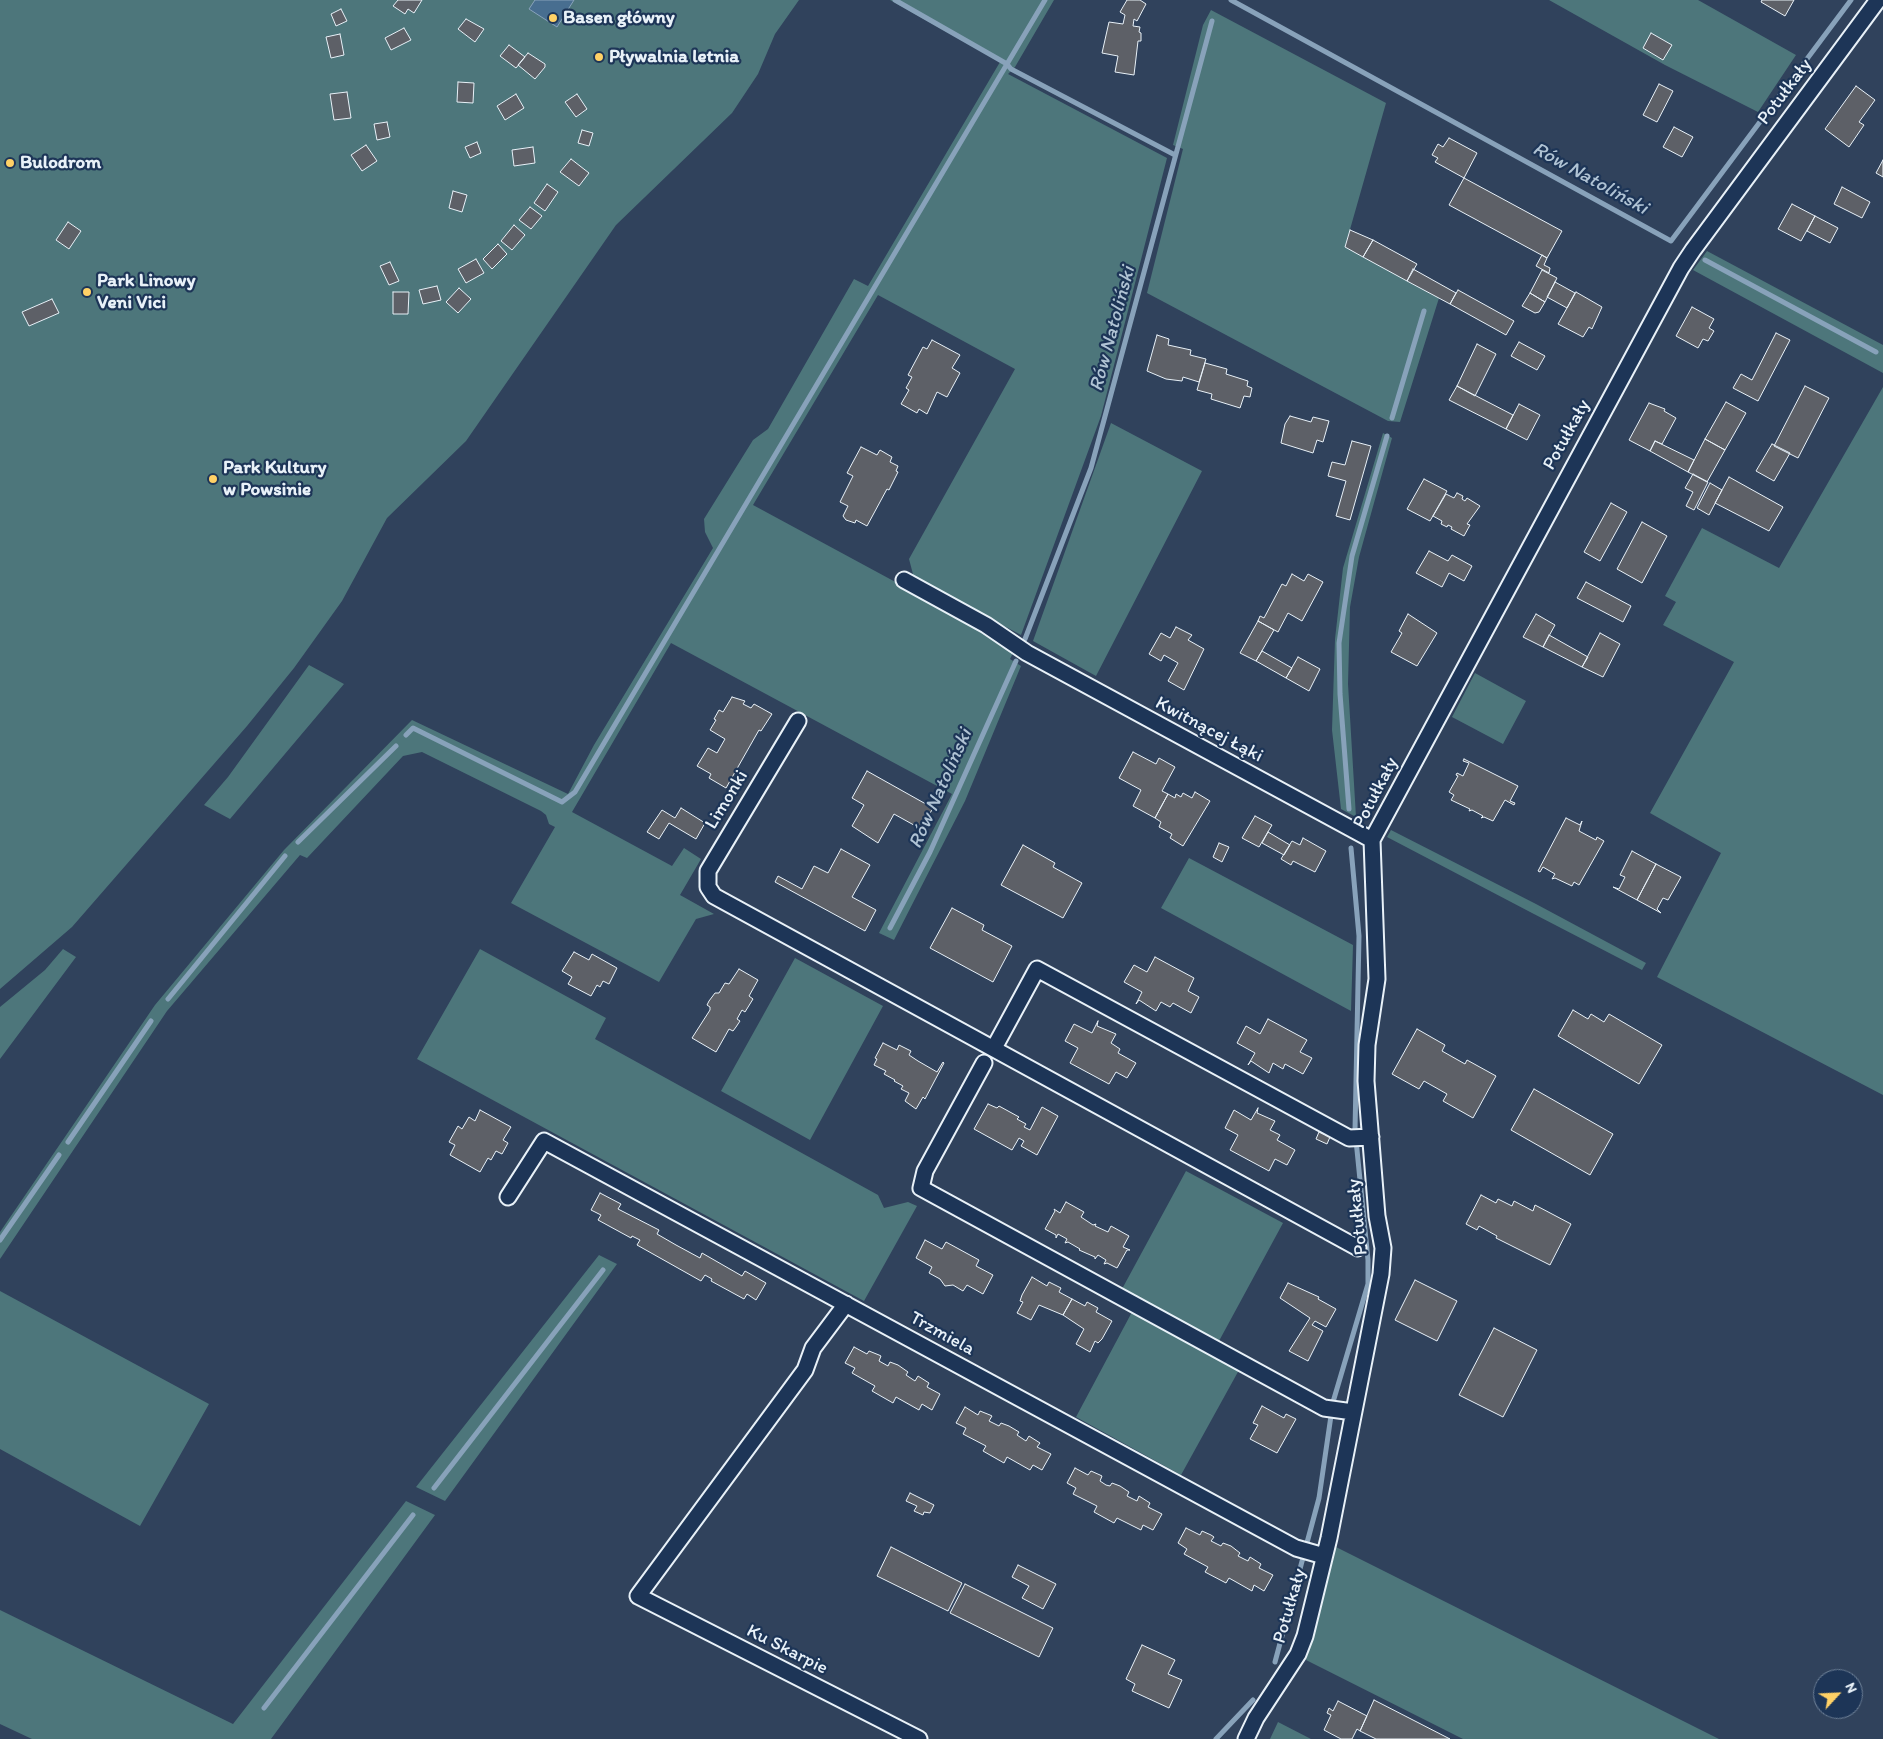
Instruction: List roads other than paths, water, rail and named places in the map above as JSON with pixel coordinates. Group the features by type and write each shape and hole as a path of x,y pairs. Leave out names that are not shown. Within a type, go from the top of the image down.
{"street":[{"name":"Potułkały","path":"1246,1739 1256,1718 1298,1654 1305,1636 1347,1411 1382,1274 1383,1248 1377,1216 1368,1137 1366,1062 1377,979 1372,840 1681,268 1692,250 1878,0"},
{"name":"Kwitnącej Łąki","path":"904,580 986,625 1028,653 1372,840"},
{"name":"Limonki","path":"798,721 708,871 708,888 718,900 994,1048"},
{"path":"1358,1248 994,1048 1037,969 1349,1138 1368,1137"},
{"path":"984,1063 926,1171 921,1188 1324,1408 1347,1411"},
{"name":"Trzmiela","path":"508,1197 544,1141 1296,1548 1319,1554"},
{"name":"Ku Skarpie","path":"846,1304 813,1348 805,1370 638,1596 919,1739"}],"water":[{"name":"Basen główny","path":"535,0 574,0 557,27 529,9"}],"waterway":[{"path":"895,0 1007,64 1011,69 1175,155"},
{"path":"406,735 413,728 562,802 575,792 1045,0"},
{"name":"Rów Natoliński","path":"1231,0 1671,241 1851,0"},
{"name":"Rów Natoliński","path":"1025,639 1091,468 1212,21"},
{"path":"1705,260 1876,352"},
{"path":"1392,418 1424,311"},
{"path":"1349,809 1340,694 1339,643 1352,556 1387,436"},
{"name":"Rów Natoliński","path":"890,928 930,852 1016,661"},
{"path":"298,842 396,746"},
{"path":"1275,1662 1319,1498 1333,1402 1368,1284 1368,1260 1355,1130 1359,936 1351,848"},
{"path":"168,999 285,856"},
{"path":"68,1142 151,1021"},
{"path":"0,1240 59,1155"},
{"path":"434,1488 603,1270"},
{"path":"264,1708 413,1515"},
{"path":"1216,1739 1253,1700"}],"place":[{"name":"Basen główny","path":"553,18"},
{"name":"Pływalnia letnia","path":"599,57"},
{"name":"Bulodrom","path":"10,163"},
{"name":"Park Linowy Veni Vici","path":"87,292"},
{"name":"Park Kultury w Powsinie","path":"213,479"}]}
